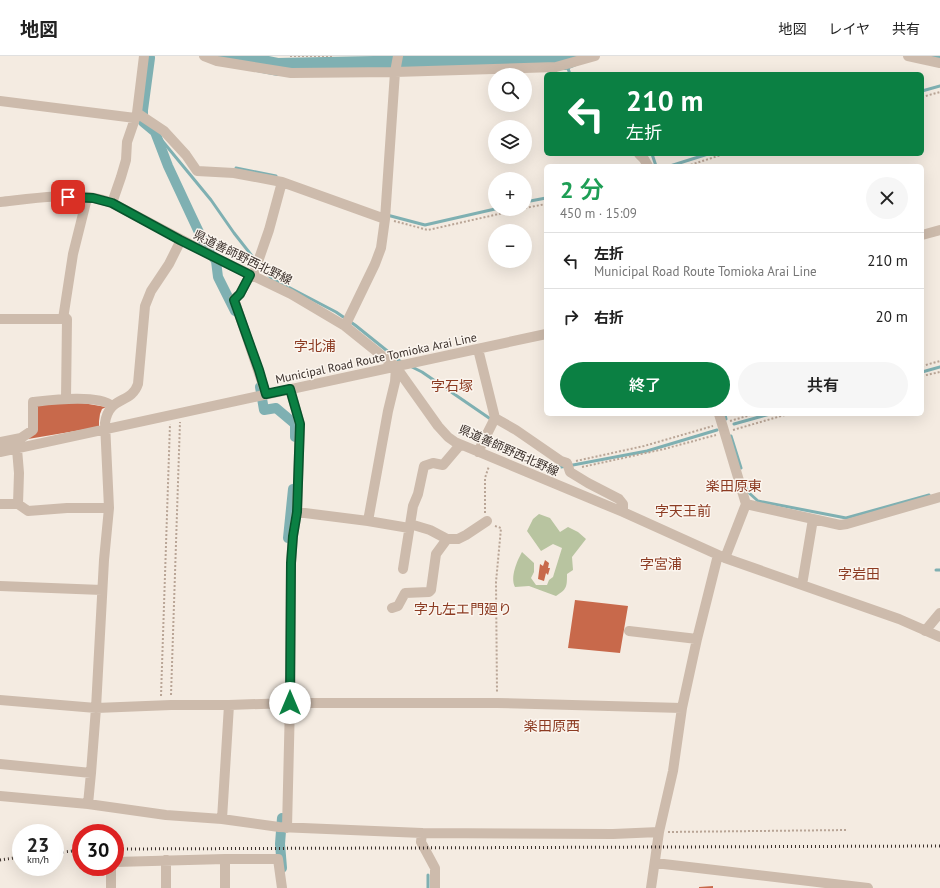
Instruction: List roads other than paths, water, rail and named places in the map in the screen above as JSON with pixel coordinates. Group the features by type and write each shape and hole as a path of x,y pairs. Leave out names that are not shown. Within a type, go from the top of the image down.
{"street":[{"path":"204,56 224,62 291,73 562,70 571,63 595,56"},
{"path":"348,322 381,248 385,214 395,72 398,56"},
{"path":"908,56 940,64"},
{"path":"112,203 126,160 128,142 139,116 143,60"},
{"path":"0,101 139,116 164,131 186,155 197,171 234,172 282,182 385,214"},
{"path":"641,156 647,164"},
{"path":"262,395 259,370 234,300 240,294 252,275 269,230 282,182"},
{"name":"県道善師野西北野線","path":"0,202 34,198 68,197 93,198 112,203 180,240 348,322 396,367 438,426 448,437 460,445 623,512 722,556 899,618 924,631 940,637"},
{"path":"66,399 67,319 64,316 73,254 87,198"},
{"path":"924,234 940,230"},
{"path":"88,804 109,508 105,430 106,416 116,402 131,396 136,392 145,306 151,291 169,264 180,240"},
{"path":"0,319 63,319 64,316"},
{"name":"Municipal Road Route Tomioka Arai Line","path":"0,452 544,334"},
{"path":"478,349 495,418 478,452"},
{"path":"368,521 395,382 396,367"},
{"path":"283,828 291,563 297,512 300,424 290,389"},
{"path":"0,442 21,438 33,430 33,402 66,399 99,400 112,406"},
{"path":"495,418 516,430 561,461 588,483 618,499 623,504 623,512"},
{"path":"651,888 659,832 673,771 682,708 697,639 722,556 746,504 722,423"},
{"path":"403,569 413,506 418,494 424,466 433,463 443,465 460,445"},
{"path":"17,448 19,473 18,504"},
{"path":"746,504 840,525 940,497"},
{"path":"0,504 18,504 28,511 67,508 109,508"},
{"path":"297,512 410,526 430,530 447,539 458,539 487,521"},
{"path":"802,585 813,519"},
{"path":"392,608 398,606 405,593 428,592 431,590 436,554 447,539"},
{"path":"0,586 102,590"},
{"path":"924,631 940,613"},
{"path":"629,632 697,639"},
{"path":"0,700 96,708 286,703 496,703 682,708"},
{"path":"222,819 229,705"},
{"path":"0,764 91,773"},
{"path":"0,796 88,804 166,815 222,819 283,828 422,834 613,834 659,832"},
{"path":"422,834 421,842 435,868 436,888"},
{"path":"224,859 225,888"},
{"path":"124,862 278,859 282,888"},
{"path":"166,860 166,888"},
{"path":"655,863 868,888"},
{"path":"111,876 111,888"}],"waterway":[{"path":"144,56 150,58 143,110 143,122 155,132 168,166 205,245 216,261 218,277 235,311"},
{"path":"223,56 278,67 565,61 577,56"},
{"path":"935,56 940,57"},
{"path":"567,66 569,72"},
{"path":"924,90 940,86"},
{"path":"155,132 211,200 256,261"},
{"path":"653,156 655,164"},
{"path":"676,164 702,156"},
{"path":"236,168 276,176"},
{"path":"532,201 544,198"},
{"path":"387,215 425,225 488,211"},
{"path":"260,266 271,278 336,312 355,325 401,362"},
{"path":"410,366 422,372 492,420"},
{"path":"924,371 940,367"},
{"path":"260,387 264,410 276,408 295,424 295,437"},
{"path":"734,424 763,416"},
{"path":"558,464 561,467 647,451 717,430"},
{"path":"731,436 741,468"},
{"path":"744,482 748,492 758,501 846,518 929,495"},
{"path":"288,538 293,489"},
{"path":"282,818 280,844 282,868"},
{"path":"428,875 428,888"}],"railway":[{"path":"124,849 940,846"},
{"path":"64,852 72,851"},
{"path":"0,860 12,858"}],"district":[{"name":"字北浦","path":"315,346"},
{"name":"字石塚","path":"452,386"},
{"name":"楽田原東","path":"734,486"},
{"name":"字天王前","path":"683,511"},
{"name":"字宮浦","path":"661,564"},
{"name":"字岩田","path":"859,574"},
{"name":"字九左エ門廻り","path":"463,609"},
{"name":"楽田原西","path":"552,726"}]}
